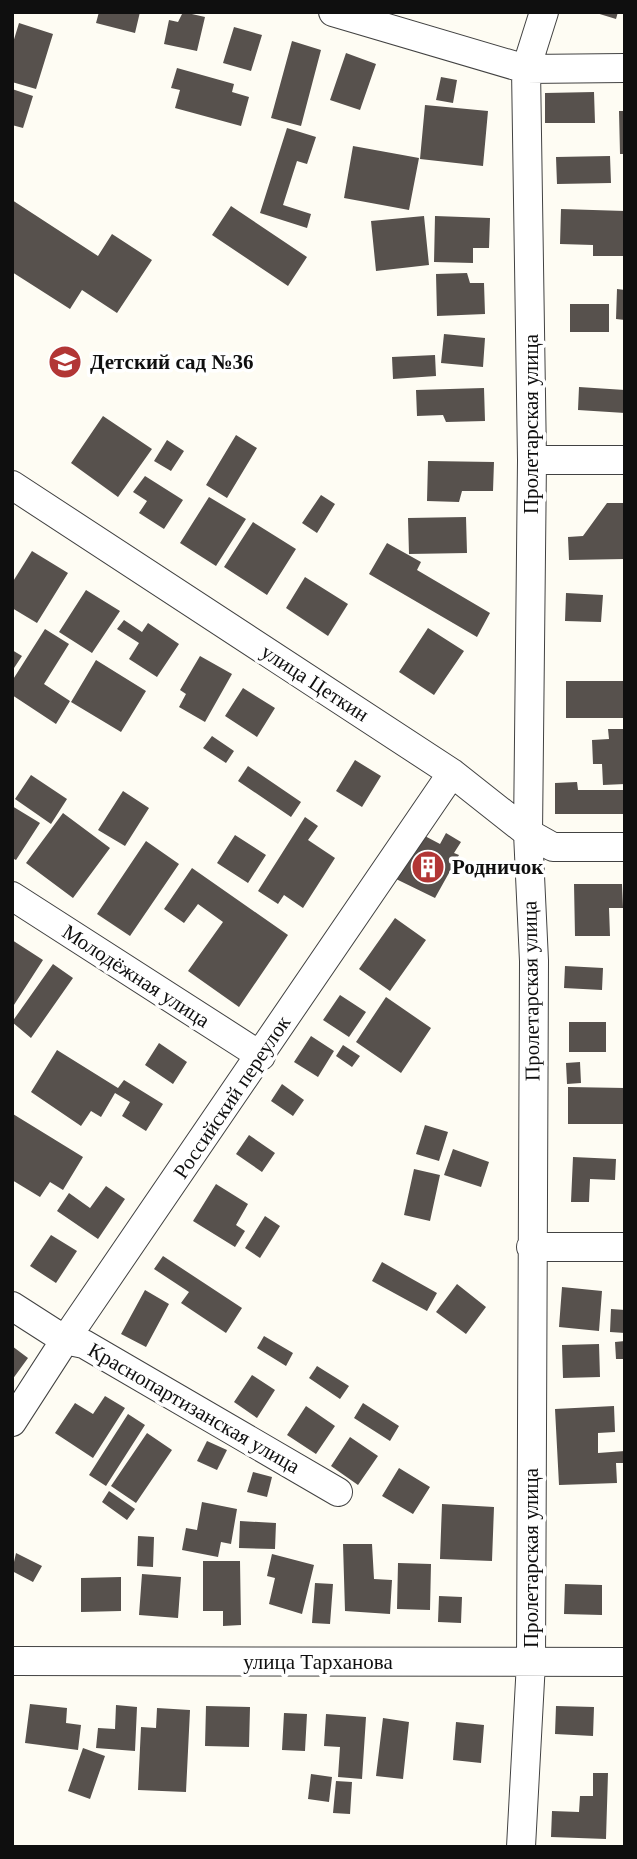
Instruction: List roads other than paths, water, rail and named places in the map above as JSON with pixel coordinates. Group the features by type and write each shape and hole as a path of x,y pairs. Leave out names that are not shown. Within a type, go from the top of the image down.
{"street":[{"path":"333,12 526,69 625,68"},
{"name":"Пролетарская улица","path":"521,1847 531,1662 534,961 528,833 532,460 526,69 544,12"},
{"path":"532,460 625,460"},
{"name":"улица Цеткин","path":"12,485 452,773 528,833 553,847 625,846"},
{"name":"Российский переулок","path":"12,1422 65,1340 452,773"},
{"name":"Молодёжная улица","path":"12,896 261,1056"},
{"path":"531,1247 625,1247"},
{"name":"Краснопартизанская улица","path":"12,1306 65,1340 84,1343 338,1492"},
{"name":"улица Тарханова","path":"12,1661 625,1662"}],"place":[{"name":"Детский сад №36","path":"65,362"},
{"name":"Родничок","path":"428,867"}]}
